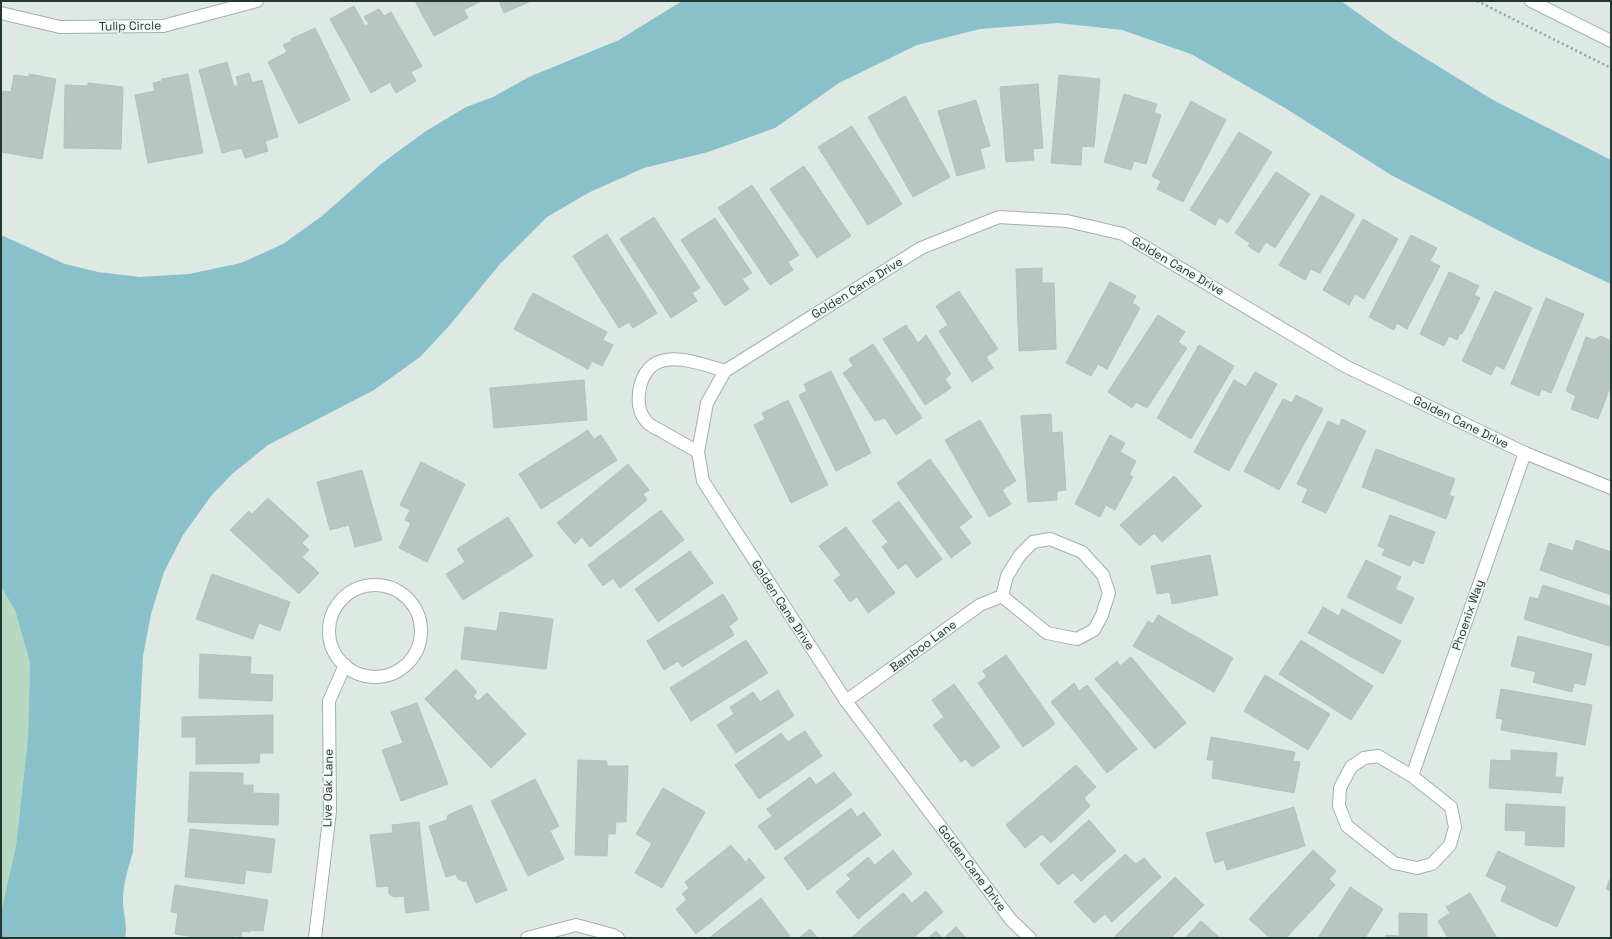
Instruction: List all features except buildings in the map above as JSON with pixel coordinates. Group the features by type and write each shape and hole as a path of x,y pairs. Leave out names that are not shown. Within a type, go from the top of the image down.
{"street":[{"name":"Tulip Circle","path":"1,12 60,27 163,26 257,1"},
{"path":"1531,1 1611,41"},
{"name":"Golden Cane Drive","path":"1030,938 1011,920 846,701 702,481 698,452 707,403 725,371 921,248 999,217 1067,221 1123,234 1345,366 1525,453 1611,488"},
{"path":"698,452 648,424 640,413 638,400 641,383 652,364 669,358 693,361 725,371"},
{"name":"Phoenix Way","path":"1412,776 1525,453"},
{"path":"1050,539 1082,552 1103,575 1109,593 1102,615 1094,630 1077,640 1047,633 1002,596 1007,576 1020,555 1033,542 1050,539"},
{"path":"369,585 382,586 395,590 406,596 420,619 421,631 419,645 414,656 405,666 394,673 375,676 355,672 344,665 334,649 329,630 331,617 337,605 346,596 357,589 369,585"},
{"name":"Bamboo Lane","path":"846,701 980,605 1002,596"},
{"name":"Live Oak Lane","path":"315,938 330,811 329,701 344,665"},
{"path":"1378,756 1412,776 1451,807 1455,827 1450,845 1432,864 1417,868 1394,863 1347,826 1339,806 1340,788 1351,767 1364,758 1378,756"},
{"path":"527,938 576,925 613,935 618,938"}],"path":[{"path":"1477,1 1611,68"}],"green space":[{"path":"1,587 15,610 30,663 28,737 16,846 1,912"}],"water":[{"path":"682,1 1341,1 1394,39 1493,100 1611,160 1611,284 1521,242 1391,175 1285,108 1191,54 1122,30 1058,23 980,29 917,45 839,83 775,128 708,152 644,168 588,193 547,217 500,264 449,326 420,357 374,390 268,445 232,474 211,496 183,535 164,572 151,614 143,656 133,852 126,876 123,895 126,929 125,938 1,938 1,912 16,846 28,737 30,663 15,610 1,587 1,235 65,264 98,272 140,277 189,274 241,263 283,244 322,216 381,164 426,131 466,107 493,97 529,77 619,40"}]}
